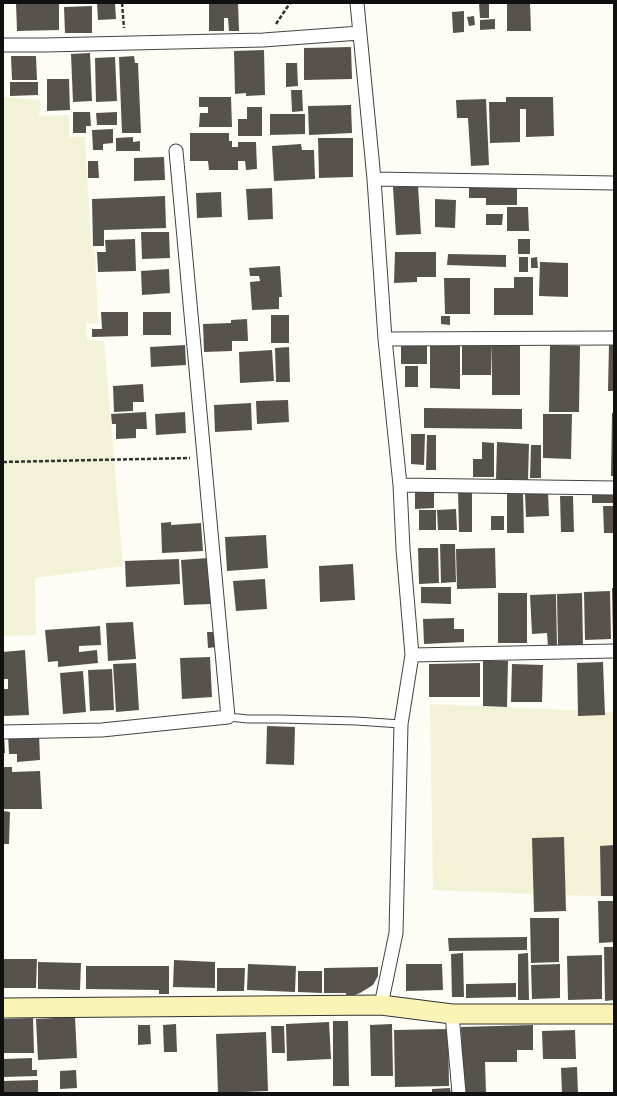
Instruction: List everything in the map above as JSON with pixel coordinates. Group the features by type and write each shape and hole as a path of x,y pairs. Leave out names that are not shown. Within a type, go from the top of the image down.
{"street":[{"path":"357,3 374,179 385,339 400,485 403,549 412,655 401,724 396,932 382,1005"},
{"path":"3,45 264,40 360,33"},
{"path":"3,732 102,730 228,717 176,151"},
{"path":"374,179 614,183"},
{"path":"385,339 614,338"},
{"path":"400,485 614,488"},
{"path":"412,655 614,651"},
{"path":"3,1008 382,1005 452,1014 614,1014"},
{"path":"452,1014 459,1093"}],"lane":[{"path":"228,717 401,724"}],"path":[{"path":"122,3 126,43"},
{"path":"264,40 290,3"},
{"path":"3,462 204,457"}],"green space":[{"path":"3,97 41,100 39,116 69,115 69,137 85,137 91,249 95,250 98,323 86,323 87,340 104,341 123,566 35,578 36,635 3,636"},
{"path":"430,704 614,712 614,897 433,890"}],"building":[{"path":"16,3 59,3 59,30 17,31"},
{"path":"97,3 115,3 116,19 98,20"},
{"path":"209,3 238,3 239,31 229,31 228,18 224,18 224,31 209,31"},
{"path":"479,3 489,3 489,18 480,18"},
{"path":"507,3 530,3 531,31 507,31"},
{"path":"92,6 92,33 65,33 64,7"},
{"path":"464,11 464,32 453,33 452,12"},
{"path":"474,16 475,25 469,26 467,17"},
{"path":"495,19 495,29 480,30 480,20"},
{"path":"351,47 352,79 304,80 304,48"},
{"path":"264,50 265,95 246,96 246,93 235,94 234,51"},
{"path":"90,53 92,101 73,102 71,54"},
{"path":"11,56 36,56 37,80 12,80"},
{"path":"134,56 135,63 138,63 141,133 122,133 119,57"},
{"path":"115,57 117,101 96,102 95,58"},
{"path":"286,63 297,63 298,86 286,87"},
{"path":"47,79 69,79 70,110 47,111"},
{"path":"10,82 38,82 38,95 10,96"},
{"path":"291,90 302,90 303,111 292,112"},
{"path":"199,97 231,97 232,127 199,127 200,113 208,113 208,107 199,107"},
{"path":"506,97 553,97 554,136 526,137 526,109 520,109 520,142 490,143 489,102 506,102"},
{"path":"486,99 489,165 471,166 468,118 457,118 456,100"},
{"path":"351,105 352,133 309,135 308,106"},
{"path":"247,107 262,107 262,136 238,136 238,119 247,119"},
{"path":"73,112 90,112 91,126 86,126 86,133 73,133"},
{"path":"117,112 117,125 97,125 96,113"},
{"path":"270,114 305,114 305,134 270,135"},
{"path":"113,129 113,143 103,144 103,150 93,150 92,130"},
{"path":"190,133 229,133 229,141 232,141 232,147 238,147 238,142 256,142 257,169 246,170 245,161 238,161 238,170 209,170 208,161 190,161"},
{"path":"133,137 133,142 140,141 140,151 116,151 116,138"},
{"path":"318,138 353,138 353,177 319,178"},
{"path":"301,144 302,150 314,150 315,179 274,181 272,146"},
{"path":"164,157 165,180 134,181 134,158"},
{"path":"88,161 98,161 99,178 88,178"},
{"path":"418,186 421,234 396,235 393,187"},
{"path":"469,186 517,186 517,205 486,205 486,198 469,198"},
{"path":"272,188 273,219 248,220 246,189"},
{"path":"221,192 222,217 197,218 196,193"},
{"path":"165,196 166,228 104,230 104,246 93,246 92,199"},
{"path":"435,199 456,200 455,228 435,227"},
{"path":"507,207 528,207 529,231 507,231"},
{"path":"486,214 503,214 502,225 486,225"},
{"path":"141,232 169,232 170,258 142,259"},
{"path":"135,239 136,271 98,272 97,252 106,252 105,240"},
{"path":"518,239 530,239 530,254 518,254"},
{"path":"395,252 436,252 436,277 417,277 417,282 394,283"},
{"path":"448,254 506,255 506,267 447,265"},
{"path":"519,257 528,257 528,272 519,272"},
{"path":"537,257 538,268 531,268 531,258"},
{"path":"540,262 568,263 568,297 539,296"},
{"path":"280,266 282,297 279,297 279,309 252,310 250,282 260,281 259,276 250,276 249,268"},
{"path":"169,269 170,293 142,295 141,271"},
{"path":"514,277 533,277 533,315 494,315 494,288 514,288"},
{"path":"444,278 470,278 470,314 445,314"},
{"path":"101,312 128,312 128,336 92,337 92,329 102,329"},
{"path":"143,312 171,312 171,335 143,335"},
{"path":"271,315 289,315 289,343 271,343"},
{"path":"441,316 450,316 450,325 441,324"},
{"path":"247,319 248,341 232,341 232,351 204,352 203,324 231,323 231,320"},
{"path":"401,342 427,343 427,364 401,364"},
{"path":"462,342 492,343 491,375 462,375"},
{"path":"430,343 460,344 460,389 430,388"},
{"path":"492,344 520,344 520,395 492,395"},
{"path":"609,344 614,344 614,391 608,391"},
{"path":"185,345 186,365 151,367 150,347"},
{"path":"550,345 580,346 579,412 549,412"},
{"path":"289,347 290,382 276,382 275,348"},
{"path":"272,350 274,381 240,383 239,352"},
{"path":"405,366 418,366 418,387 405,387"},
{"path":"143,384 144,402 133,402 133,411 114,412 113,386"},
{"path":"288,400 289,422 257,424 256,401"},
{"path":"251,403 252,430 215,432 214,405"},
{"path":"424,408 522,409 522,429 424,428"},
{"path":"146,412 147,429 136,429 136,438 116,439 116,424 112,424 111,414"},
{"path":"185,412 186,433 156,435 155,414"},
{"path":"612,413 614,413 614,476 611,476"},
{"path":"543,414 572,414 571,459 543,458"},
{"path":"411,434 425,434 424,465 411,464"},
{"path":"427,435 436,435 436,470 426,470"},
{"path":"482,442 494,443 494,477 473,477 473,459 482,459"},
{"path":"497,442 529,444 528,480 496,479"},
{"path":"531,445 541,445 541,478 530,478"},
{"path":"415,488 434,488 434,508 415,509"},
{"path":"613,489 613,503 592,503 592,490"},
{"path":"458,490 472,490 472,532 459,532"},
{"path":"548,492 549,516 526,517 525,493"},
{"path":"507,493 523,493 524,533 507,533"},
{"path":"560,496 573,496 574,532 561,532"},
{"path":"603,506 613,506 613,533 604,533"},
{"path":"456,509 457,530 438,530 437,510"},
{"path":"419,510 436,510 436,530 419,530"},
{"path":"491,516 504,516 504,530 491,530"},
{"path":"171,522 171,525 201,523 203,551 162,553 161,523"},
{"path":"266,535 268,568 227,571 225,537"},
{"path":"440,544 455,544 456,582 441,583"},
{"path":"418,548 438,548 439,583 419,584"},
{"path":"495,548 496,588 457,589 456,549"},
{"path":"208,558 211,604 184,605 181,560"},
{"path":"179,559 180,584 126,587 125,561"},
{"path":"353,564 355,600 320,602 319,566"},
{"path":"265,579 267,609 236,611 233,581"},
{"path":"421,587 451,587 451,604 421,603"},
{"path":"612,588 614,588 614,640 613,640"},
{"path":"610,591 611,639 585,640 584,592"},
{"path":"498,593 527,593 527,643 498,643"},
{"path":"582,593 583,646 558,646 557,594"},
{"path":"556,594 557,647 548,647 547,633 532,634 530,595"},
{"path":"454,618 454,629 464,629 464,642 424,644 423,619"},
{"path":"133,622 136,659 108,661 106,623"},
{"path":"100,626 101,645 79,646 79,652 97,650 98,663 58,667 58,661 48,662 45,630"},
{"path":"207,632 217,632 217,647 208,648"},
{"path":"25,650 29,715 3,716 3,689 8,689 8,679 3,679 3,652"},
{"path":"210,657 212,697 182,699 180,658"},
{"path":"483,661 508,661 507,707 483,706"},
{"path":"603,662 605,715 578,716 577,663"},
{"path":"136,663 139,710 116,712 113,664"},
{"path":"480,663 480,697 429,697 429,664"},
{"path":"512,664 543,665 542,702 511,702"},
{"path":"112,669 114,710 90,711 88,670"},
{"path":"83,671 86,712 63,714 60,673"},
{"path":"267,726 295,727 294,765 266,764"},
{"path":"39,733 40,760 17,762 17,754 9,754 8,734"},
{"path":"4,734 5,753 3,753 3,735"},
{"path":"3,767 12,767 12,772 40,771 42,809 3,809"},
{"path":"3,811 10,812 9,844 3,844"},
{"path":"564,837 566,911 534,912 532,838"},
{"path":"614,845 614,896 601,896 600,846"},
{"path":"598,901 614,901 614,942 599,943"},
{"path":"530,918 559,918 559,962 531,963"},
{"path":"527,937 527,950 449,951 448,938"},
{"path":"604,947 614,947 614,1000 605,1001"},
{"path":"463,953 464,997 452,997 451,954"},
{"path":"528,953 529,1000 518,1000 518,954"},
{"path":"602,955 602,999 568,1000 567,956"},
{"path":"3,959 37,959 36,988 3,988"},
{"path":"174,960 215,962 215,988 173,987"},
{"path":"38,962 81,963 80,990 38,989"},
{"path":"248,964 296,966 295,992 247,990"},
{"path":"406,964 442,964 443,990 406,991"},
{"path":"560,964 560,998 532,999 531,965"},
{"path":"86,966 169,966 169,994 159,994 159,990 86,989"},
{"path":"378,967 378,976 373,985 360,993 347,998 346,993 324,993 324,968"},
{"path":"217,968 245,968 244,991 217,991"},
{"path":"298,971 322,971 322,993 298,992"},
{"path":"516,983 516,997 466,998 466,984"},
{"path":"75,1017 77,1058 38,1060 36,1019"},
{"path":"33,1018 34,1053 3,1053 3,1019"},
{"path":"333,1021 348,1021 349,1086 333,1086"},
{"path":"329,1022 331,1059 287,1061 286,1024"},
{"path":"176,1024 177,1052 164,1052 163,1025"},
{"path":"392,1024 393,1076 371,1076 370,1025"},
{"path":"138,1025 150,1025 151,1044 138,1045"},
{"path":"533,1025 533,1050 517,1050 517,1062 485,1062 486,1093 463,1093 461,1027"},
{"path":"271,1026 284,1026 285,1053 272,1053"},
{"path":"448,1029 449,1086 395,1087 394,1030"},
{"path":"575,1030 576,1059 543,1059 542,1031"},
{"path":"266,1032 268,1091 218,1093 216,1034"},
{"path":"32,1058 32,1070 37,1070 37,1076 3,1077 3,1059"},
{"path":"577,1067 578,1093 562,1093 561,1068"},
{"path":"76,1070 77,1088 60,1089 60,1071"},
{"path":"38,1080 38,1093 3,1093 3,1081"},
{"path":"450,1088 451,1093 432,1093 432,1089"}]}
